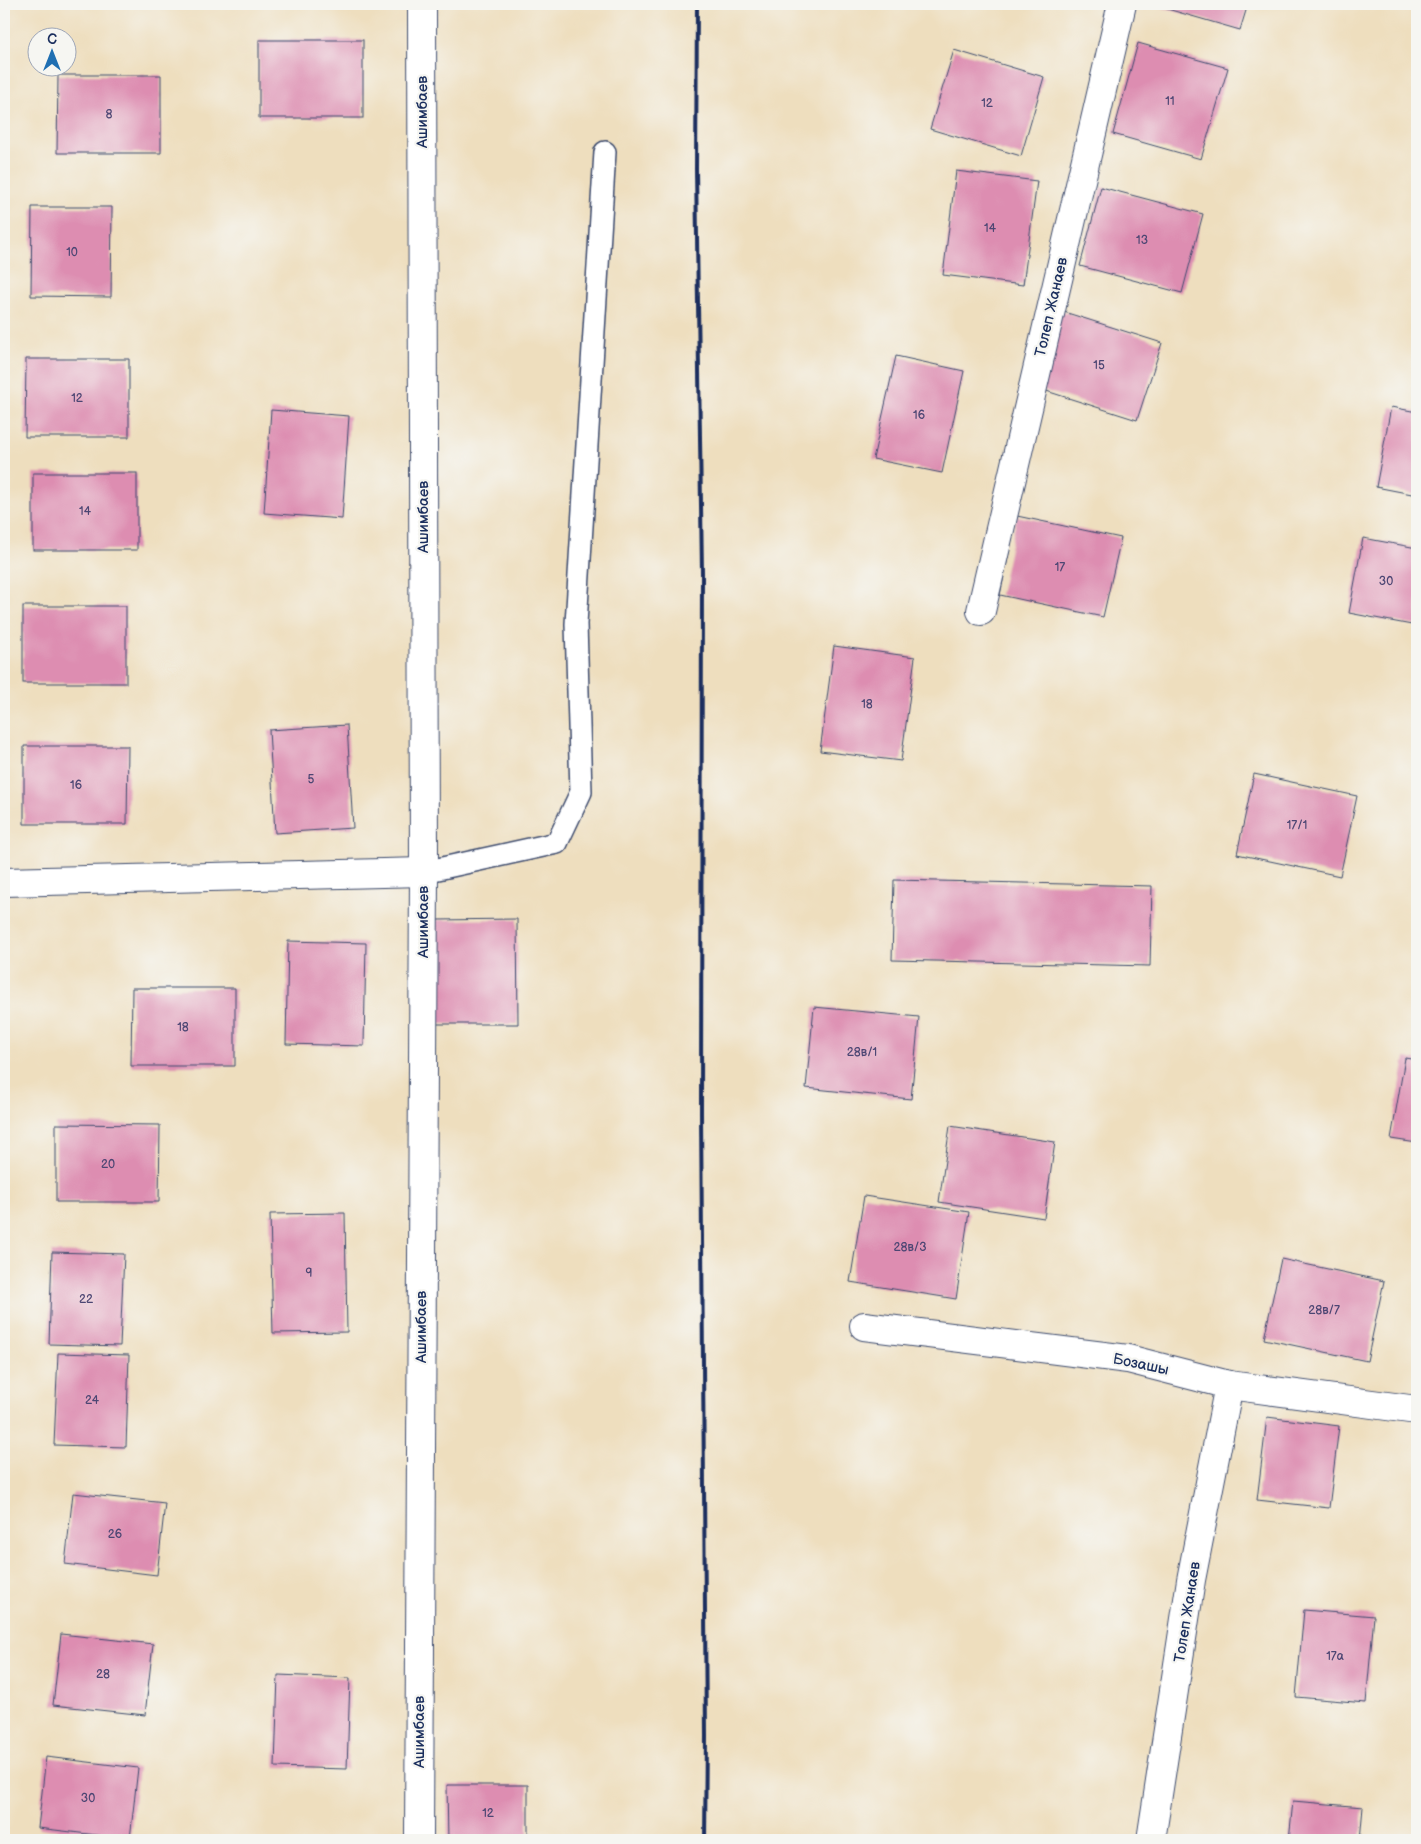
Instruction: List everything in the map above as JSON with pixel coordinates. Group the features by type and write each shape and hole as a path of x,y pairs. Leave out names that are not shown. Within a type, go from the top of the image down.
{"street":[{"name":"Ашимбаев","path":"419,1840 424,872 422,4"},
{"name":"Толеп Жанаев","path":"981,611 1122,4"},
{"path":"4,882 424,872"},
{"name":"Бозашы","path":"864,1326 1128,1358 1229,1385 1417,1410"},
{"name":"Толеп Жанаев","path":"1151,1840 1191,1580 1229,1385"}],"lane":[{"path":"424,872 557,843 581,792 576,624 605,152"}],"building":[{"path":"1150,4 1248,4 1240,30"},
{"path":"259,40 363,40 363,118 259,118"},
{"path":"1138,43 1228,68 1201,159 1113,134"},
{"path":"954,50 1044,77 1021,156 930,129"},
{"path":"78,75 161,75 161,153 57,153 58,78 78,78"},
{"path":"956,171 1037,181 1023,285 943,275"},
{"path":"1101,187 1203,214 1182,293 1080,266"},
{"path":"32,207 112,207 111,297 31,296"},
{"path":"1061,311 1162,343 1137,420 1037,388"},
{"path":"896,356 964,371 942,473 873,459"},
{"path":"26,359 129,359 129,437 25,437"},
{"path":"1391,407 1417,412 1417,495 1376,487"},
{"path":"271,410 349,416 342,519 264,513"},
{"path":"33,473 137,473 137,550 33,550"},
{"path":"1017,516 1121,538 1103,617 1000,595"},
{"path":"1363,538 1417,548 1417,626 1349,613"},
{"path":"23,606 126,606 126,683 23,683"},
{"path":"834,646 915,657 901,761 820,751"},
{"path":"347,725 353,828 275,833 269,730"},
{"path":"24,746 128,746 127,824 24,824"},
{"path":"1254,774 1357,796 1340,876 1237,854"},
{"path":"894,880 1152,886 1150,966 892,960"},
{"path":"517,919 518,1024 437,1024 436,920"},
{"path":"288,941 366,943 364,1046 286,1044"},
{"path":"132,988 235,988 235,1066 131,1066"},
{"path":"814,1007 919,1017 911,1099 806,1088"},
{"path":"1405,1058 1417,1060 1417,1143 1391,1139"},
{"path":"56,1124 160,1125 159,1202 56,1202"},
{"path":"950,1126 1055,1142 1044,1218 939,1202"},
{"path":"864,1196 969,1212 956,1299 850,1282"},
{"path":"345,1213 347,1332 273,1333 270,1214"},
{"path":"52,1252 124,1254 120,1346 49,1344"},
{"path":"1281,1259 1384,1281 1367,1361 1264,1339"},
{"path":"58,1353 129,1355 126,1447 54,1445"},
{"path":"1267,1417 1339,1426 1329,1508 1257,1500"},
{"path":"73,1493 165,1503 157,1575 65,1564"},
{"path":"1304,1610 1374,1616 1366,1703 1296,1697"},
{"path":"61,1634 153,1644 145,1715 53,1705"},
{"path":"278,1675 350,1678 347,1769 275,1767"},
{"path":"46,1757 138,1768 130,1839 38,1828"},
{"path":"447,1785 528,1785 528,1840 448,1840"},
{"path":"1293,1801 1363,1807 1360,1840 1289,1840"}],"railway":[{"path":"697,4 696,169 702,572 701,1114 706,1736 705,1840"}]}
